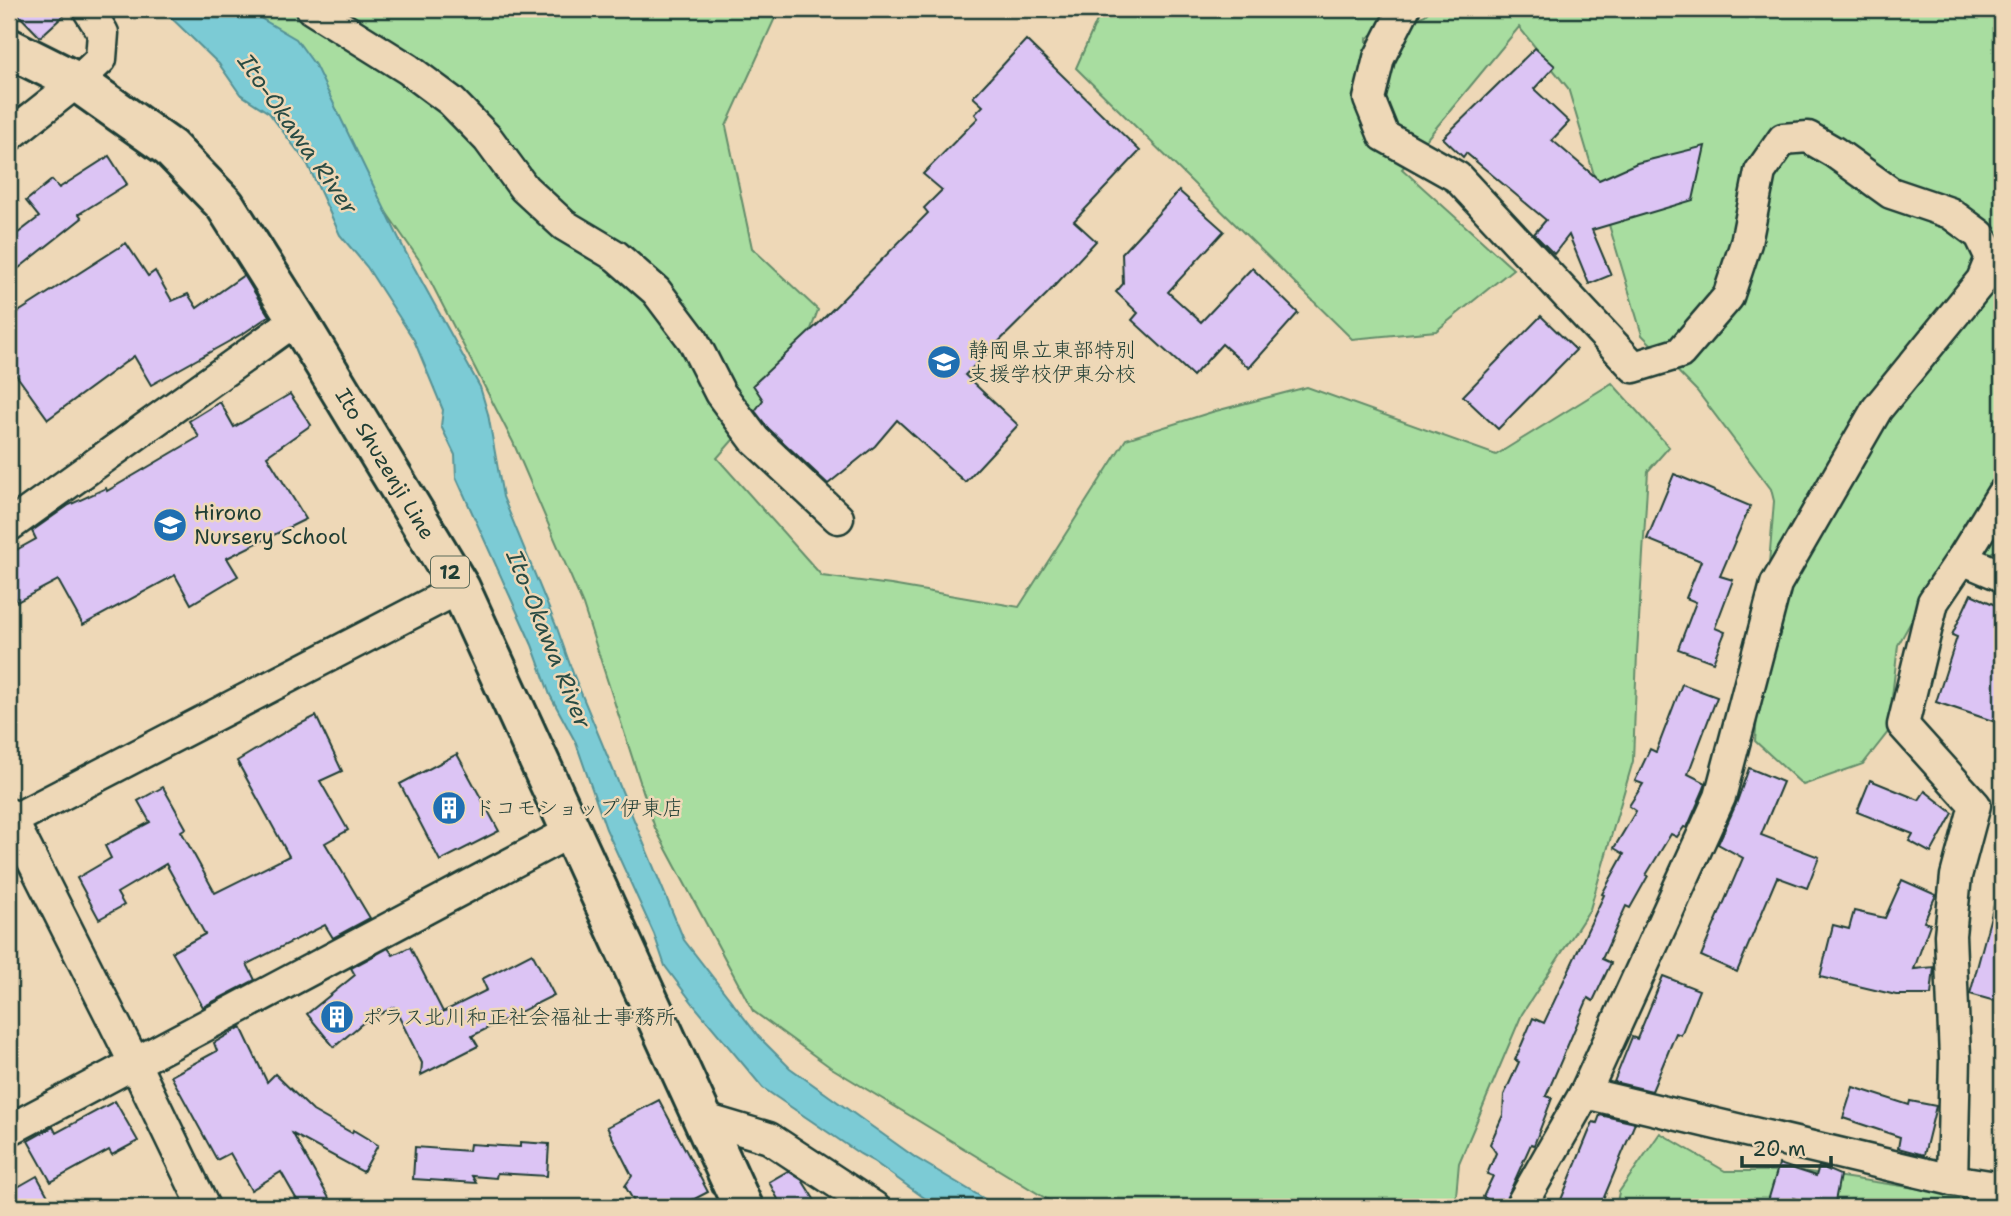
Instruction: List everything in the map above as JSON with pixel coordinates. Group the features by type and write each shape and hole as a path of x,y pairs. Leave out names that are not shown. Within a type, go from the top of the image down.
{"main road":[{"name":"Ito Shuzenji Line","path":"9,48 78,82 170,148 225,205 460,588 743,1207"}],"street":[{"path":"9,136 78,82 101,59 103,33 88,9"},
{"path":"312,9 408,69 451,101 488,138 524,188 544,207 564,225 616,256 656,291 693,340 720,393 755,440 838,518"},
{"path":"1404,9 1379,58 1369,99 1384,136 1457,177 1634,368 1680,353 1728,297 1746,243 1760,172 1783,139 1808,137 1834,152 1891,193 1950,213 1980,235 1991,258 1982,280 1877,409 1776,584 1720,797 1585,1093 1520,1207"},
{"path":"9,526 297,319"},
{"path":"1952,1180 1955,1058 1950,935 1956,876 1975,805 1903,725 1933,602 2002,494"},
{"path":"1962,559 2002,576"},
{"path":"204,1207 134,1062 10,819 460,588"},
{"path":"9,1130 570,832"},
{"path":"1585,1093 1710,1125 1952,1180 2002,1188"},
{"path":"702,1118 769,1139 874,1207"}],"green space":[{"path":"245,9 779,9 726,126 752,248 818,310 797,367 717,458 822,576 1019,607 1126,439 1212,412 1307,387 1496,455 1612,383 1669,447 1648,471 1633,761 1590,909 1522,1014 1459,1163 1455,1207 1060,1207 830,1067 753,1011 655,828 583,605 513,442 420,261"},
{"path":"1102,9 1415,9 1367,38 1367,41 1425,15 1431,9 2002,9 2002,555 1995,551 1935,579 1898,645 1888,732 1863,764 1803,785 1755,741 1774,501 1771,489 1697,391 1642,335 1568,88 1519,27 1402,169 1513,269 1436,331 1352,339 1076,68"},
{"path":"1660,1133 1725,1171 1802,1171 2002,1201 2002,1207 1616,1207 1619,1192"}],"water":[{"name":"Ito-Okawa River","path":"162,9 245,9 296,39 315,65 405,251 480,387 488,414 503,497 684,940 759,1037 790,1068 916,1158 998,1207 937,1207 763,1088 665,966 654,934 606,829 576,743 550,695 532,645 456,477 455,455 441,426 443,410 414,340 367,267 340,235 308,165 269,113 240,94 219,64"}],"building":[{"path":"13,9 71,9 40,37"},
{"path":"1026,40 1140,151 1074,221 1096,241 965,375 1018,425 965,482 897,420 875,446 828,484 768,428 755,411 763,400 753,385 928,213 924,208 942,190 923,174 978,118 975,114 983,106 973,97"},
{"path":"1535,48 1555,66 1534,89 1569,122 1552,140 1599,180 1637,163 1705,146 1693,200 1592,230 1611,275 1589,284 1569,235 1554,254 1534,234 1546,220 1466,153 1463,157 1443,138"},
{"path":"109,156 127,184 79,214 82,218 9,276 9,240 39,217 26,201 52,180 59,188"},
{"path":"1179,191 1224,231 1168,292 1201,322 1252,268 1298,313 1249,368 1222,344 1193,376 1132,320 1138,313 1116,292 1123,284 1122,253"},
{"path":"126,243 148,276 155,271 172,301 188,294 197,308 244,275 269,316 151,385 134,356 48,419 9,365 9,318"},
{"path":"1541,316 1576,350 1498,429 1463,396"},
{"path":"290,394 311,425 267,456 306,519 227,558 238,576 191,604 175,575 83,625 58,580 17,602 9,587 9,554 36,539 32,531 69,505 106,488 107,491 199,437 189,421 220,402 234,427"},
{"path":"1674,474 1750,506 1720,576 1733,580 1715,628 1725,632 1713,662 1678,649 1696,602 1686,598 1701,561 1647,539"},
{"path":"1971,594 2002,608 2002,724 1936,702 1957,637 1952,635"},
{"path":"1682,684 1717,697 1688,774 1706,783 1687,828 1684,827 1677,837 1671,834 1630,908 1626,906 1602,959 1611,963 1593,1001 1588,998 1546,1096 1552,1098 1534,1145 1531,1144 1503,1207 1483,1197 1493,1176 1487,1174 1496,1153 1490,1144 1503,1115 1504,1095 1519,1062 1515,1060 1533,1018 1544,1023 1604,895 1602,894 1624,854 1614,848 1636,811 1629,806 1643,784 1635,781 1650,749 1656,752"},
{"path":"316,716 342,771 320,781 348,830 325,843 370,918 333,938 325,925 247,964 255,980 203,1007 172,952 205,934 166,864 117,893 124,905 99,919 77,878 111,858 105,846 150,822 138,801 163,787 186,828 181,831 215,893 289,856 237,761"},
{"name":"ドコモショップ伊東店","path":"457,754 499,831 440,861 400,784"},
{"path":"1749,768 1783,782 1761,835 1819,857 1807,888 1777,877 1737,972 1701,956 1743,858 1718,844"},
{"path":"1870,780 1919,800 1925,791 1953,813 1931,853 1909,841 1913,834 1857,812"},
{"path":"1902,880 1936,895 1924,922 1930,924 1914,969 1934,967 1931,995 1896,995 1820,977 1833,925 1849,929 1854,911 1885,918"},
{"path":"1995,901 2002,902 2002,1003 1970,994"},
{"path":"410,947 443,1012 487,990 482,979 532,953 554,995 472,1036 478,1046 421,1075 422,1063 394,1007 364,1022 334,1047 307,1014 355,975 351,968 388,948 393,955"},
{"path":"1663,976 1699,990 1681,1035 1676,1033 1652,1091 1614,1082 1632,1037 1637,1039"},
{"path":"241,1027 267,1082 275,1074 313,1111 378,1145 363,1172 293,1134 334,1207 301,1207 281,1172 251,1190 230,1153 217,1160 171,1076 217,1051 214,1043"},
{"path":"1853,1087 1909,1105 1910,1101 1936,1106 1924,1155 1898,1148 1900,1137 1843,1118"},
{"path":"659,1100 708,1192 679,1207 637,1207 625,1186 632,1176 607,1127"},
{"path":"115,1101 138,1141 112,1155 109,1150 51,1182 28,1141 53,1127 56,1133"},
{"path":"1600,1115 1635,1123 1600,1207 1558,1207 1593,1122 1597,1123"},
{"path":"520,1142 549,1144 547,1176 497,1173 496,1178 472,1176 476,1183 413,1179 415,1147 469,1151 470,1144 520,1147"},
{"path":"1779,1164 1816,1176 1819,1166 1840,1175 1834,1207 1794,1198 1792,1207 1768,1201"},
{"path":"788,1171 802,1180 819,1207 782,1207 769,1182"},
{"path":"37,1176 54,1207 9,1207 9,1192"}],"place":[{"name":"静岡県立東部特別 支援学校伊東分校","path":"944,362"},
{"name":"Hirono Nursery School","path":"170,525"},
{"name":"ドコモショップ伊東店","path":"449,808"},
{"name":"ポラス北川和正社会福祉士事務所","path":"337,1017"}]}
